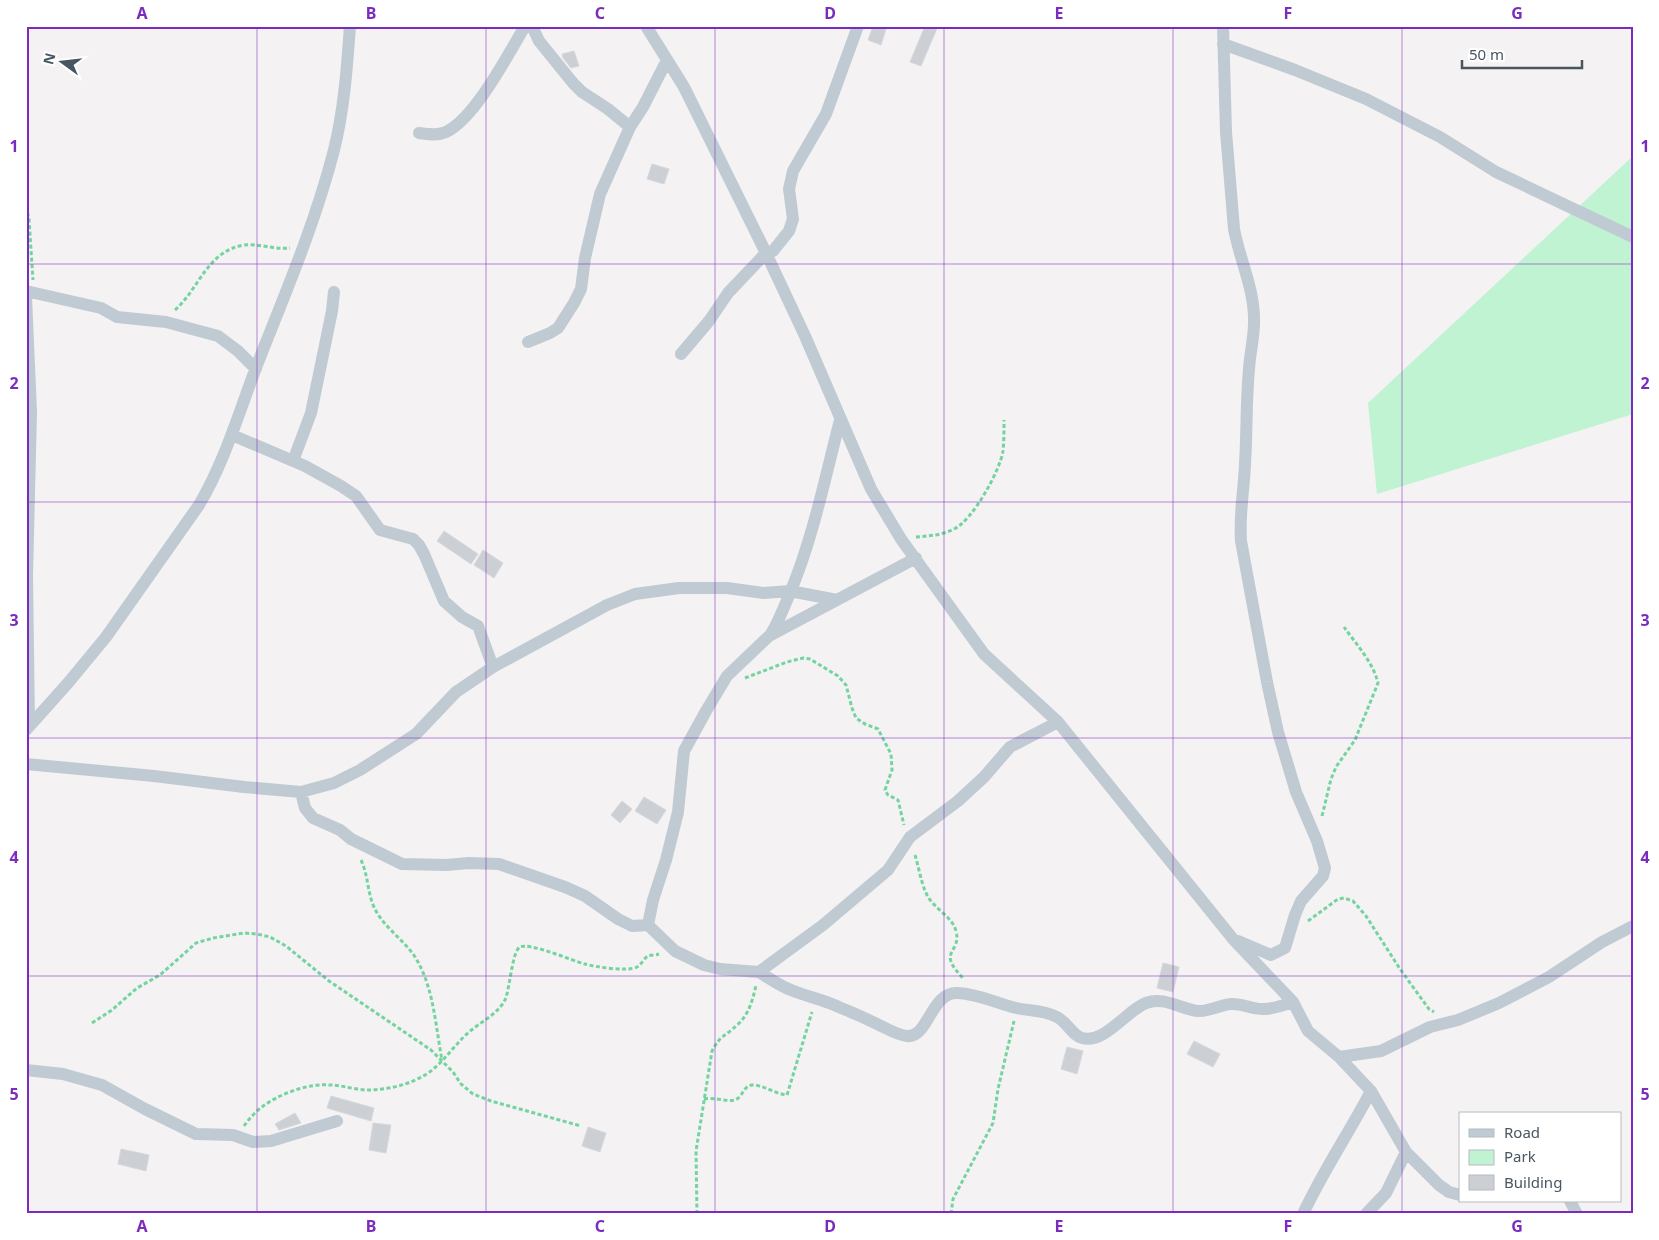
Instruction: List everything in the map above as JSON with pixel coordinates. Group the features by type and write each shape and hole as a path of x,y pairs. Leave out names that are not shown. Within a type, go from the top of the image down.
{"street":[{"path":"28,727 106,637 199,505 210,486 232,435 313,221 334,149 346,87 350,26"},
{"path":"419,133 435,135 446,132 458,123 475,105 494,78 525,26"},
{"path":"532,26 539,41 573,83 582,92 608,108 630,127"},
{"path":"646,26 684,87 805,336 871,489 901,539 984,654 1058,722 1233,939 1293,1002 1308,1031 1340,1057 1371,1091 1406,1152 1439,1185 1449,1192 1459,1195"},
{"path":"1223,26 1226,132 1234,229 1237,245 1248,276 1254,318 1247,391 1245,466 1240,520 1241,541 1278,732 1296,792 1324,864 1323,876 1300,901 1285,948 1271,955 1233,939"},
{"path":"681,354 709,321 728,294 765,254 773,251 789,231 793,219 789,189 792,171 826,114 855,27"},
{"path":"1223,44 1295,70 1366,100 1440,137 1496,172 1633,237"},
{"path":"528,342 558,328 581,289 585,258 600,194 630,127 644,106 667,60"},
{"path":"293,461 311,413 332,311 334,292"},
{"path":"28,727 26,575 31,412 29,294 101,308 125,319 160,321 218,336 238,350 256,369"},
{"path":"648,925 653,900 666,860 678,812 684,751 728,676 769,636 779,622 803,560 840,420"},
{"path":"232,435 293,461 341,486 356,496 380,530 413,539 419,544 444,601 462,617 478,626 493,667"},
{"path":"769,636 916,558"},
{"path":"26,764 154,776 244,788 301,792 334,783 360,770 416,734 456,692 493,667 607,604 635,594 679,588 744,589 764,593 790,591 837,600"},
{"path":"759,972 824,925 888,870 910,837 958,801 984,777 1010,747 1058,722"},
{"path":"301,792 305,808 313,818 340,830 351,839 402,864 446,866 484,863 513,867 565,886 585,896 618,919 632,926 648,925 675,951 704,965 720,969 759,972 790,990 838,1006 898,1034 909,1037 919,1033 935,1008 950,994 955,993 980,996 1017,1008 1052,1015 1066,1022 1078,1037 1089,1039 1113,1028 1133,1010 1146,1003 1155,1001 1166,1002 1197,1011 1205,1011 1230,1004 1263,1010 1293,1002"},
{"path":"1340,1057 1380,1051 1418,1032 1470,1015 1549,977 1602,942 1633,926"},
{"path":"26,1070 63,1074 102,1085 196,1134 233,1135 253,1142 271,1141 337,1122"},
{"path":"1302,1214 1371,1091"},
{"path":"1366,1214 1386,1193 1406,1152"},
{"path":"1570,1202 1576,1214"}],"path":[{"path":"26,206 30,233 29,294"},
{"path":"160,321 184,301 209,265 227,252 244,245 276,249 303,247"},
{"path":"901,539 931,536 954,530 961,525 983,498 1003,453 1004,420"},
{"path":"1317,842 1331,778 1336,766 1355,740 1378,683 1370,664 1344,627"},
{"path":"728,676 745,678 803,658 810,659 838,676 846,686 856,718 878,729 885,740 890,754 892,770 885,790 888,795 898,800 928,897 952,922 956,931 957,938 950,956 950,962 980,996"},
{"path":"351,839 368,875 370,900 376,912 420,964 429,991 442,1060"},
{"path":"1290,935 1338,899 1344,898 1353,901 1366,916 1400,969 1429,1009 1446,1022"},
{"path":"92,1023 112,1010 137,988 160,975 196,943 244,933 256,934 286,946 329,981 431,1050 442,1060 461,1084 473,1094 491,1101 581,1126"},
{"path":"233,1135 261,1108 280,1097 299,1090 328,1084 367,1090 390,1087 408,1084 435,1069 468,1033 500,1008 505,1000 514,954 518,947 543,950 585,964 618,969 637,967 648,956 675,951"},
{"path":"697,1214 695,1161 712,1051 719,1038 738,1025 745,1016 752,1001 759,972"},
{"path":"704,1099 712,1097 738,1099 747,1087 753,1085 787,1095 817,998"},
{"path":"952,1214 953,1199 993,1123 998,1089 1017,1008"}],"green space":[{"path":"1633,156 1633,414 1377,494 1368,403"}],"building":[{"path":"873,26 887,26 881,45 868,40"},
{"path":"925,26 938,26 921,66 910,62"},
{"path":"574,51 579,66 571,68 562,54"},
{"path":"652,164 669,169 664,184 647,179"},
{"path":"444,531 478,554 471,564 437,541"},
{"path":"483,550 503,563 494,578 474,565"},
{"path":"644,797 666,810 657,824 635,811"},
{"path":"622,801 632,809 620,823 611,815"},
{"path":"1163,963 1179,967 1173,992 1157,988"},
{"path":"1194,1041 1220,1054 1213,1067 1187,1054"},
{"path":"1067,1047 1083,1051 1077,1074 1061,1069"},
{"path":"331,1096 374,1108 371,1121 327,1108"},
{"path":"295,1113 301,1123 279,1130 275,1124"},
{"path":"373,1123 391,1125 386,1153 369,1150"},
{"path":"588,1127 606,1133 600,1152 582,1146"},
{"path":"121,1149 149,1155 146,1171 118,1164"}]}
